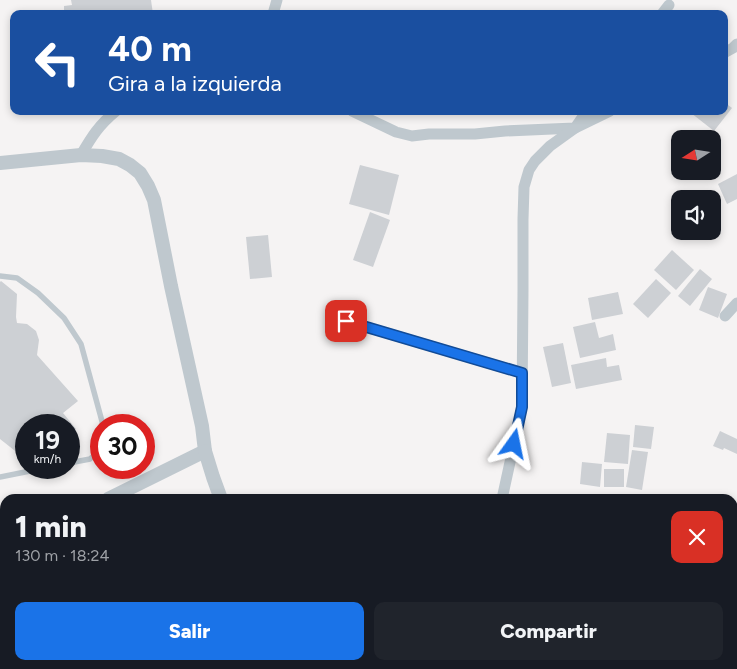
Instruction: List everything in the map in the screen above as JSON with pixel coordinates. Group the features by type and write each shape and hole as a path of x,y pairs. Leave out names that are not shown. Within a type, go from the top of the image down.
{"street":[{"path":"81,155 93,133 111,115"},
{"path":"360,115 396,132 412,136 575,128"},
{"path":"575,128 584,115"},
{"path":"503,494 522,407 524,187 529,170 550,146 575,128 602,115"},
{"path":"0,163 81,155 102,156 119,159 140,173 154,200 170,286 202,426 205,451 219,494"},
{"path":"725,316 737,303"},
{"path":"346,321 522,373"},
{"path":"118,494 205,451"}],"lane":[{"path":"0,276 17,278 38,293 64,318 81,344 100,414"},
{"path":"0,477 15,474"}],"building":[{"path":"71,0 151,0 152,10 64,10 64,6 72,5"},
{"path":"728,105 732,108 728,113"},
{"path":"694,115 727,115 715,130 713,130"},
{"path":"360,165 399,175 389,215 349,204"},
{"path":"737,174 737,199 727,204 718,184"},
{"path":"370,212 390,220 373,267 353,260"},
{"path":"268,235 272,277 250,279 246,237"},
{"path":"672,250 694,270 676,290 654,270"},
{"path":"700,269 712,279 690,306 678,296"},
{"path":"656,279 671,293 648,318 633,304"},
{"path":"0,282 17,294 17,323 27,324 36,331 39,340 37,355 78,401 64,414 15,414 15,451 0,439"},
{"path":"708,287 727,294 718,318 699,310"},
{"path":"618,292 623,314 592,320 588,298"},
{"path":"595,322 599,338 613,334 616,350 580,358 573,327"},
{"path":"563,343 571,383 552,387 543,347"},
{"path":"606,358 607,367 619,365 622,380 576,389 571,365"},
{"path":"635,425 654,427 651,449 633,447"},
{"path":"720,431 737,439 737,454 724,448 723,450 713,446"},
{"path":"607,433 630,435 628,464 604,462"},
{"path":"632,450 648,452 642,490 626,487"},
{"path":"582,462 602,464 600,487 580,484"},
{"path":"604,469 624,469 624,487 604,487"}],"route":[{"path":"346,321 522,373 522,407 514,444"}]}
